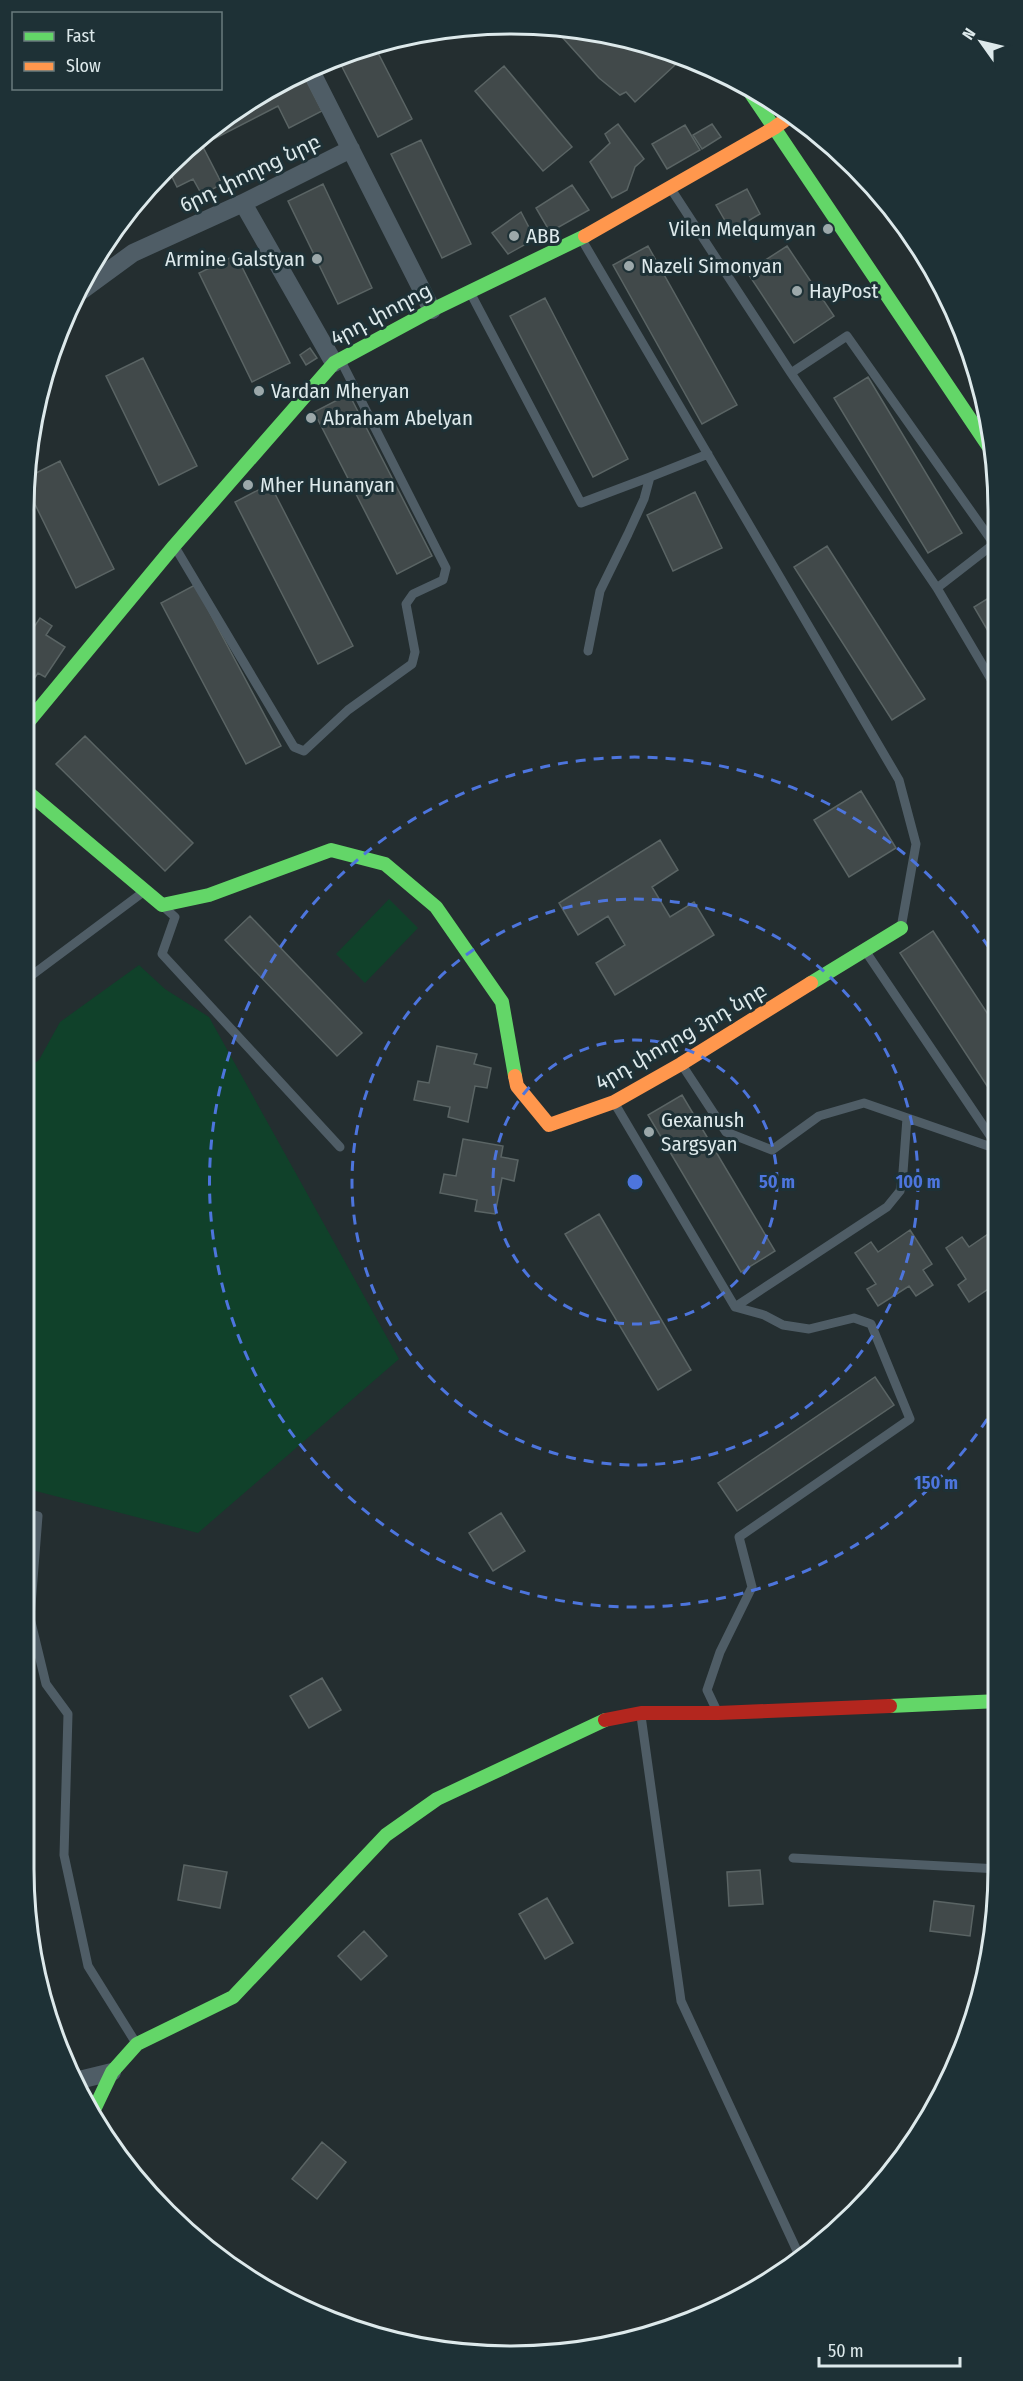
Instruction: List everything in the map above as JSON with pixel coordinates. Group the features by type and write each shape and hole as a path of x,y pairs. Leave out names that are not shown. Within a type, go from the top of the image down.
{"street":[{"path":"314,78 432,310"},
{"path":"757,102 982,437"},
{"name":"4րդ փողոց","path":"34,714 174,546 337,361 432,310 581,238 785,120"},
{"name":"6րդ փողոց նրբ","path":"94,282 132,253 243,203 351,149"},
{"path":"243,203 337,361"},
{"path":"34,798 162,905"},
{"name":"4րդ փողոց 3րդ նրբ","path":"162,905 209,895 331,850 385,864 436,907 502,1002 517,1086 549,1125 614,1102 681,1064 901,928"},
{"path":"97,2106 112,2072 137,2044 233,1997 387,1835 437,1799 604,1720 641,1713 718,1713 988,1701"},
{"path":"84,2079 112,2072"}],"lane":[{"path":"669,187 791,373 938,588 988,672"},
{"path":"581,238 899,780 916,844 901,928"},
{"path":"470,292 581,503 708,454"},
{"path":"791,373 847,336 988,535"},
{"path":"174,546 294,747 304,751 348,710 412,664 415,652 406,604 413,594 443,580 446,568 337,361"},
{"path":"588,651 600,591 644,499 650,477"},
{"path":"938,588 988,548"},
{"path":"34,974 144,891"},
{"path":"162,905 175,917 162,954 340,1147"},
{"path":"865,950 988,1134"},
{"path":"681,1064 726,1132 772,1150 819,1116 864,1102 988,1145"},
{"path":"614,1102 735,1307 783,1325 809,1329 854,1318 870,1324 909,1419 739,1537 753,1587 720,1652 707,1690 718,1713"},
{"path":"735,1307 887,1207 900,1191 907,1118"},
{"path":"34,1515 38,1516 34,1567"},
{"path":"34,1634 46,1684 68,1714 64,1855 88,1966 137,2044"},
{"path":"641,1713 681,2001 797,2251"},
{"path":"793,1858 988,1868"}],"green space":[{"path":"389,899 418,928 365,983 336,954"},
{"path":"139,965 165,989 209,1017 399,1359 198,1533 34,1491 34,1064 39,1060 60,1022"}],"building":[{"path":"563,38 635,51 675,65 635,102 626,92 620,95 599,78"},
{"path":"379,54 412,119 378,137 342,66"},
{"path":"504,66 572,147 543,171 475,91"},
{"path":"307,81 322,111 289,128 278,106 214,139 273,98"},
{"path":"618,124 644,159 635,167 627,190 612,198 590,162 610,143 605,134"},
{"path":"712,124 721,137 702,149 693,135"},
{"path":"685,125 700,150 667,169 652,144"},
{"path":"421,140 471,244 442,258 391,154"},
{"path":"203,148 222,184 202,195 193,179 177,187 172,176"},
{"path":"323,184 372,288 338,304 288,201"},
{"path":"572,185 589,210 550,232 536,208"},
{"path":"747,189 760,214 731,231 716,205"},
{"name":"ABB","path":"521,212 535,239 508,254 492,233"},
{"path":"648,246 737,405 702,424 613,265"},
{"path":"787,246 834,316 794,343 747,272"},
{"path":"236,255 290,363 252,382 199,273"},
{"path":"545,298 628,459 593,477 510,316"},
{"path":"310,348 317,358 306,365 300,355"},
{"path":"143,358 197,466 159,485 106,376"},
{"path":"868,377 962,533 928,553 834,398"},
{"path":"349,394 432,556 397,574 314,412"},
{"path":"60,461 114,569 76,588 35,503 37,473"},
{"path":"270,484 353,646 318,664 235,502"},
{"path":"695,492 722,548 673,571 647,515"},
{"path":"827,546 925,699 892,720 794,567"},
{"path":"195,585 281,746 246,764 161,603"},
{"path":"988,598 988,631 974,607"},
{"path":"40,618 52,626 46,635 65,647 45,677 38,673 34,679 34,627"},
{"path":"85,736 193,843 165,871 56,764"},
{"path":"861,791 896,848 849,877 814,820"},
{"path":"660,840 678,870 652,887 670,917 694,902 714,935 615,995 596,963 625,945 608,916 578,935 559,903"},
{"path":"250,916 362,1033 337,1056 225,940"},
{"path":"933,931 988,1014 988,1087 900,953"},
{"path":"437,1046 477,1054 474,1064 491,1068 487,1088 475,1086 468,1122 448,1117 450,1107 414,1100 418,1081 429,1083"},
{"path":"682,1095 775,1251 741,1272 648,1115"},
{"path":"463,1139 503,1146 501,1157 518,1160 514,1181 502,1178 495,1214 475,1211 477,1200 440,1193 444,1174 456,1176"},
{"path":"599,1214 691,1370 658,1390 565,1234"},
{"path":"910,1230 932,1264 923,1270 933,1285 916,1296 909,1286 878,1306 867,1289 876,1284 855,1253 871,1242 878,1252"},
{"path":"988,1234 988,1289 969,1302 958,1285 966,1279 946,1248 962,1237 969,1247"},
{"path":"875,1377 894,1405 737,1511 718,1483"},
{"path":"501,1513 525,1551 493,1571 469,1533"},
{"path":"322,1678 341,1710 309,1728 290,1696"},
{"path":"184,1865 227,1872 220,1908 178,1900"},
{"path":"760,1870 763,1904 729,1906 727,1872"},
{"path":"547,1898 573,1943 545,1959 519,1914"},
{"path":"934,1901 974,1906 970,1936 930,1931"},
{"path":"364,1931 387,1956 361,1980 338,1956"},
{"path":"322,2142 346,2162 317,2199 292,2179"}],"traffic: fast":[{"path":"757,102 982,437"},
{"path":"34,715 174,546 334,363 432,310 585,236"},
{"path":"34,797 162,905 209,895 331,850 385,864 436,907 502,1002 515,1076"},
{"path":"811,983 901,928"},
{"path":"890,1706 988,1702"},
{"path":"96,2105 112,2072 137,2044 233,1997 386,1835 437,1799 605,1720"}],"traffic: slow":[{"path":"585,236 785,120"},
{"path":"515,1076 517,1086 549,1125 614,1102 681,1064 811,983"}],"traffic: jam":[{"path":"605,1720 641,1713 718,1713 890,1706"}],"place":[{"name":"Vilen Melqumyan","path":"828,229"},
{"name":"ABB","path":"514,236"},
{"name":"Armine Galstyan","path":"317,259"},
{"name":"Nazeli Simonyan","path":"629,266"},
{"name":"HayPost","path":"797,291"},
{"name":"Vardan Mheryan","path":"259,391"},
{"name":"Abraham Abelyan","path":"311,418"},
{"name":"Mher Hunanyan","path":"248,485"},
{"name":"Gexanush Sargsyan","path":"649,1132"}]}
